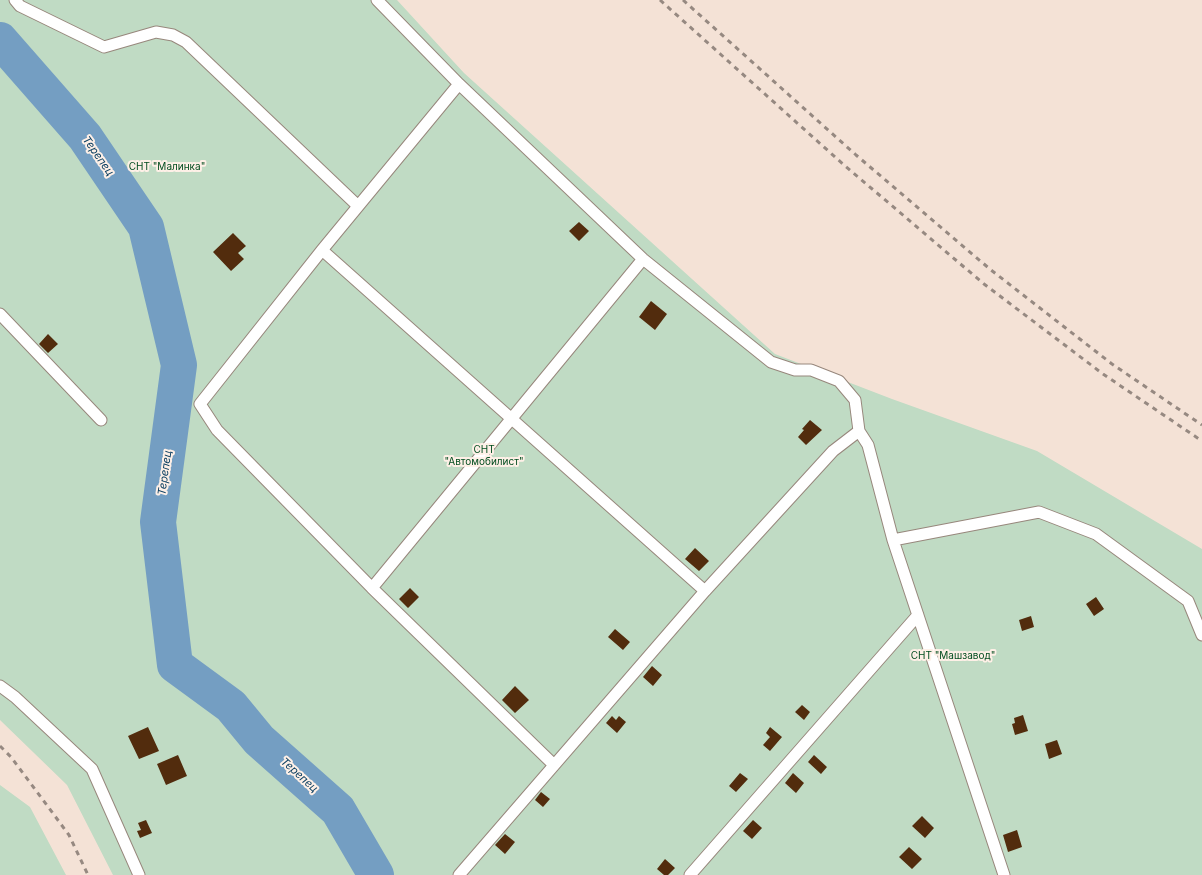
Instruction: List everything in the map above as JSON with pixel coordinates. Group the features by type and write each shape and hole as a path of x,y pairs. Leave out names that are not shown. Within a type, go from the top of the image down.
{"lane":[{"path":"15,0 20,6 104,47 156,32 172,34 186,42 358,206"},
{"path":"377,0 459,84 643,259 772,362 795,370 811,370 840,380 855,400 859,431 868,446 893,540 1004,875"},
{"path":"459,84 322,250 200,404 217,430 372,588 554,766"},
{"path":"322,250 705,591"},
{"path":"372,588 643,259"},
{"path":"0,314 101,420"},
{"path":"459,875 705,591 833,451 859,431"},
{"path":"893,540 1039,512 1096,534 1188,601 1202,635"},
{"path":"690,875 918,615"},
{"path":"0,686 15,697 92,769 139,875"}],"green space":[{"path":"0,0 397,0 464,73 775,354 892,399 1037,451 1202,549 1202,875 113,875 67,785 0,720"},
{"path":"0,785 30,807 66,875 0,875"}],"building":[{"path":"579,222 589,231 579,241 569,231"},
{"path":"233,233 246,246 238,253 244,259 231,271 213,252"},
{"path":"651,301 667,314 655,330 639,317"},
{"path":"48,334 58,344 48,353 39,344"},
{"path":"810,420 822,430 806,445 798,437 804,430 802,429"},
{"path":"695,548 709,561 699,571 685,559"},
{"path":"410,588 419,597 408,608 399,599"},
{"path":"1096,597 1104,609 1094,616 1086,604"},
{"path":"1031,616 1034,627 1022,631 1019,620"},
{"path":"615,629 630,642 623,650 608,637"},
{"path":"652,666 662,675 653,686 643,677"},
{"path":"515,686 529,700 515,713 502,700"},
{"path":"802,705 810,712 804,720 795,712"},
{"path":"1023,715 1028,731 1015,735 1012,724 1015,723 1014,718"},
{"path":"612,716 616,720 619,716 626,722 617,733 606,723"},
{"path":"148,727 159,751 139,759 128,736"},
{"path":"770,727 782,737 770,751 763,745 770,737 766,733"},
{"path":"1057,740 1062,754 1049,759 1045,744"},
{"path":"178,755 187,776 166,785 157,764"},
{"path":"814,755 827,767 821,774 808,762"},
{"path":"740,773 748,779 736,792 729,786"},
{"path":"793,773 804,783 796,793 785,783"},
{"path":"541,792 550,799 543,807 535,800"},
{"path":"922,816 934,828 925,838 912,826"},
{"path":"146,820 152,833 140,838 137,831 141,830 138,823"},
{"path":"753,820 762,828 752,839 743,831"},
{"path":"1017,830 1022,847 1008,852 1003,835"},
{"path":"505,834 515,842 505,854 495,845"},
{"path":"909,847 922,859 912,869 899,857"},
{"path":"665,859 675,868 668,875 664,875 657,869"}],"waterway":[{"name":"Терепец","path":"0,40 85,137 146,227 179,365 158,522 175,665 231,706 259,740 338,810 376,875"}],"railway":[{"path":"660,0 844,165 984,284 1103,374 1202,441"},
{"path":"683,0 856,155 991,270 1112,364 1202,425"},
{"path":"0,746 11,757 69,835 88,875"}],"park label":[{"name":"СНТ \"Малинка\"","path":"167,167"},
{"name":"СНТ \"Автомобилист\"","path":"484,456"},
{"name":"СНТ \"Машзавод\"","path":"953,656"}]}
